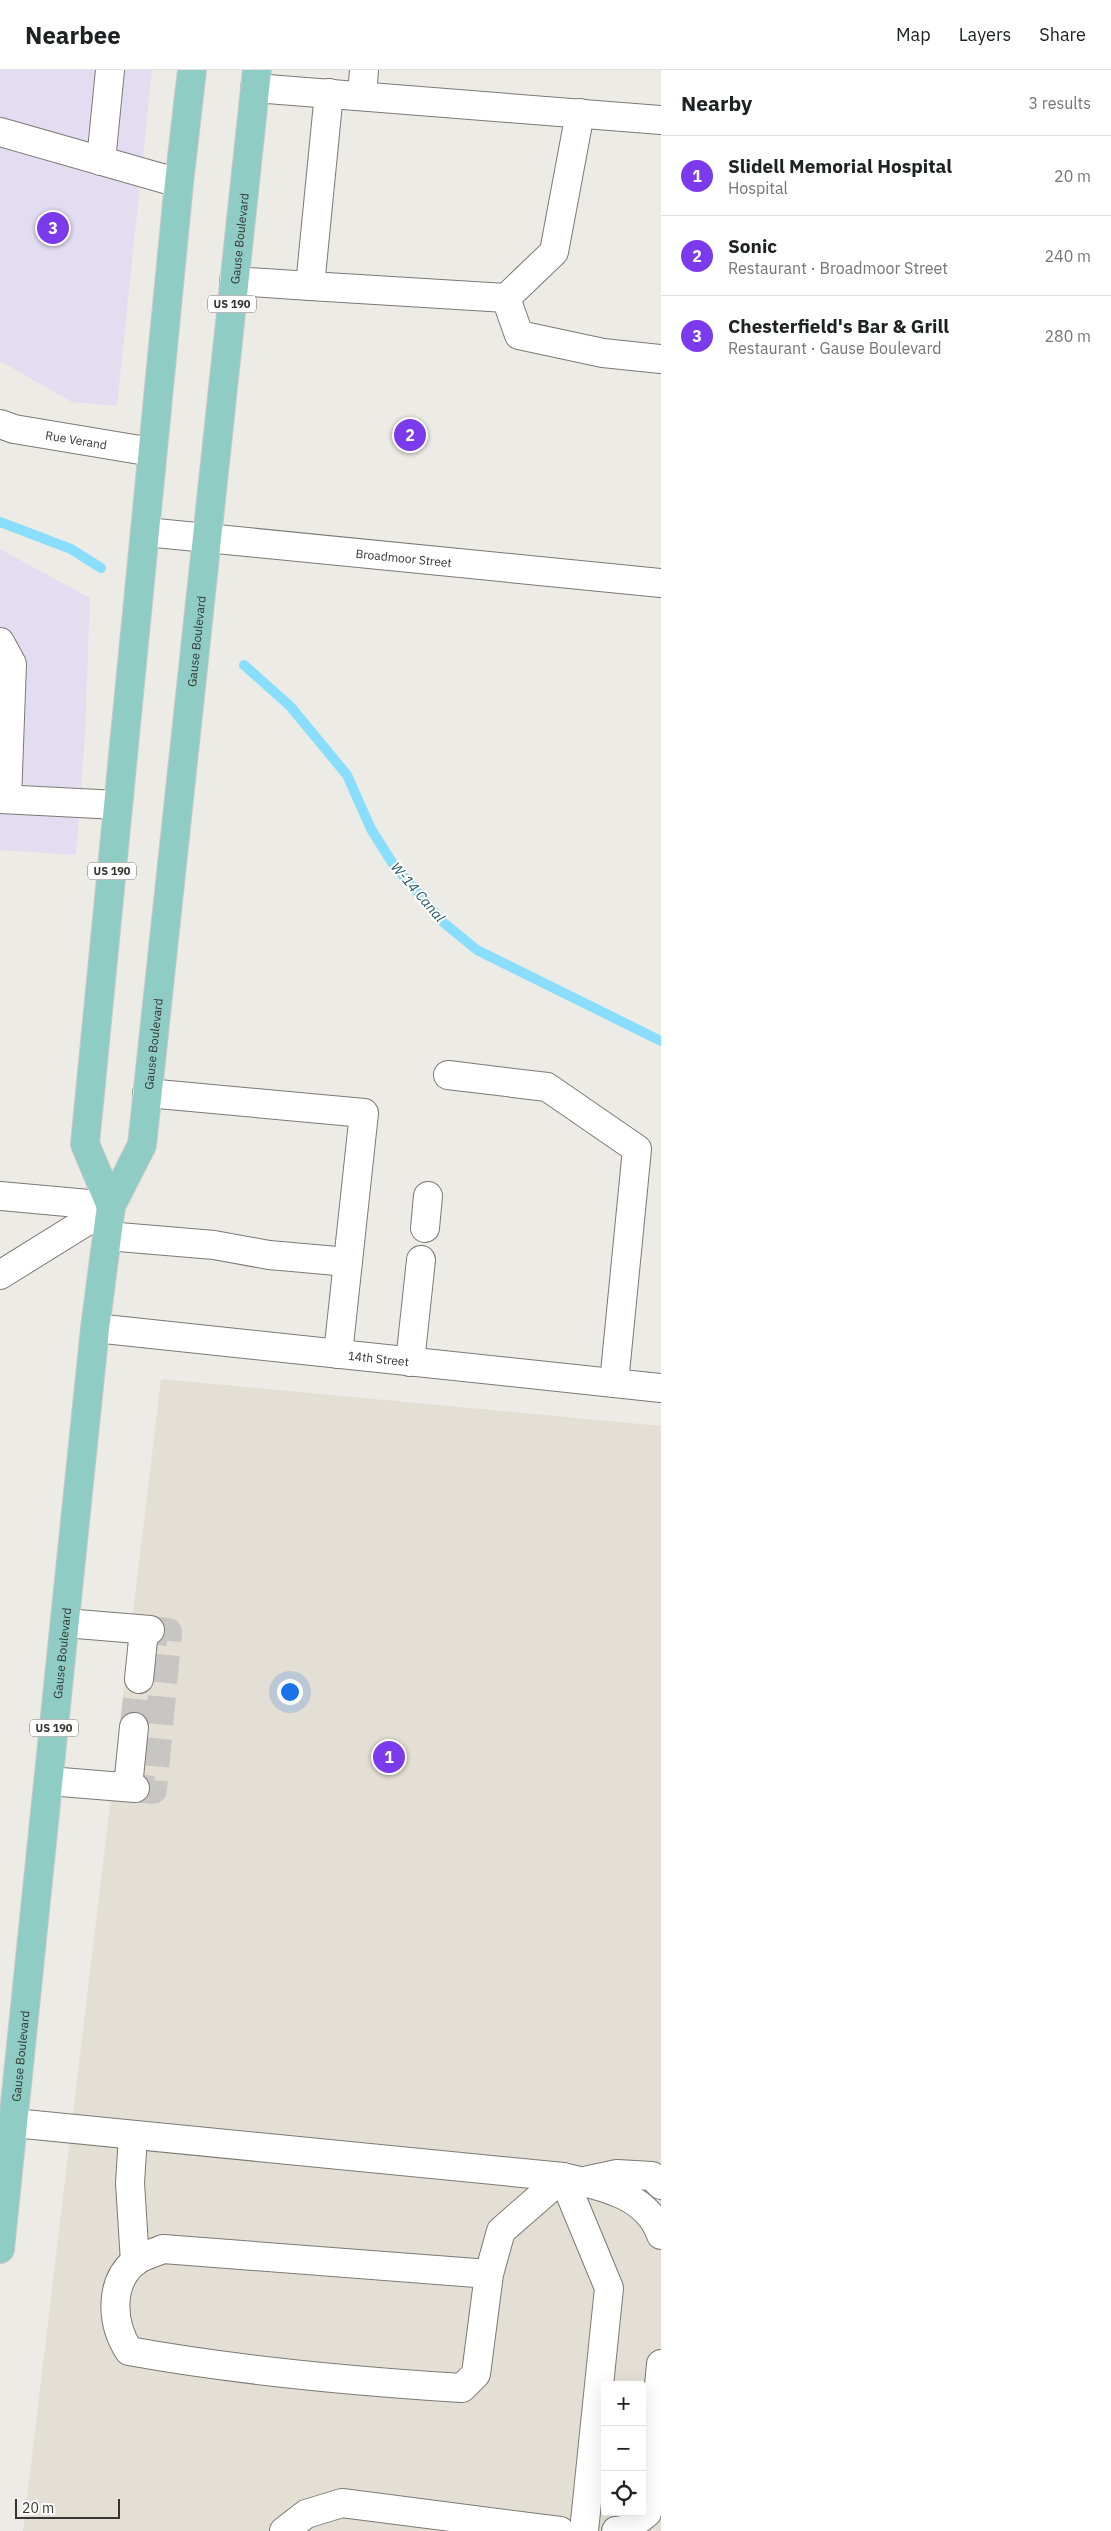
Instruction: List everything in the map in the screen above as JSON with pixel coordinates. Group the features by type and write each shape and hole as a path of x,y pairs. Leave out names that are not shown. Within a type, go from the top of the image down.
{"main road":[{"name":"Gause Boulevard","path":"111,1206 85,1144 146,532 152,452 192,70"},
{"name":"Gause Boulevard","path":"0,2249 95,1328 111,1206 142,1145 256,79"}],"street":[{"path":"101,161 110,70"},
{"path":"256,79 329,93 363,83 580,114 661,120"},
{"path":"310,286 329,93"},
{"path":"234,281 506,298 554,252 580,114"},
{"path":"0,132 179,182"},
{"path":"506,298 519,335 603,353 661,358"},
{"name":"Rue Verand","path":"0,424 14,430 152,452"},
{"name":"Broadmoor Street","path":"146,532 661,583"},
{"path":"0,642 12,664 4,799 118,805"},
{"path":"448,1076 547,1087 637,1149 614,1383"},
{"path":"147,1093 364,1113 338,1354"},
{"path":"0,1196 111,1206"},
{"path":"424,1228 428,1196"},
{"path":"0,1275 111,1206"},
{"path":"108,1236 214,1245 269,1255 348,1262"},
{"path":"410,1362 421,1260"},
{"name":"14th Street","path":"95,1328 661,1388"},
{"path":"65,1623 147,1630 139,1679"},
{"path":"49,1781 132,1788 134,1727"},
{"path":"14,2123 573,2179 605,2187 641,2203 661,2235"},
{"path":"134,2135 130,2183 135,2262"},
{"path":"488,2274 163,2249 135,2262 120,2280 114,2317 121,2340 129,2352 213,2365 376,2383 462,2388 476,2374 488,2274 501,2231 573,2179 617,2174 652,2176 661,2185"},
{"path":"573,2179 609,2288 584,2531"},
{"path":"616,2531 625,2530 647,2512 661,2364"},
{"path":"284,2531 306,2514 342,2503 560,2531"}],"shaded area":[{"path":"0,70 152,70 117,406 72,402 0,361"},
{"path":"0,549 90,598 85,736 76,855 0,850"},
{"path":"161,1379 661,1426 661,2531 23,2531"}],"waterway":[{"name":"W-14 Canal","path":"0,522 71,549 101,568"},
{"name":"W-14 Canal","path":"244,665 290,706 347,775 371,829 393,864 444,923 477,950 661,1041"}],"tunnel":[{"path":"135,1788 153,1790 168,1632 150,1630"},
{"path":"134,1727 139,1679"}],"place":[{"name":"Chesterfield's Bar & Grill","path":"53,228"},
{"name":"Sonic","path":"410,435"},
{"name":"Slidell Memorial Hospital","path":"389,1757"}]}
